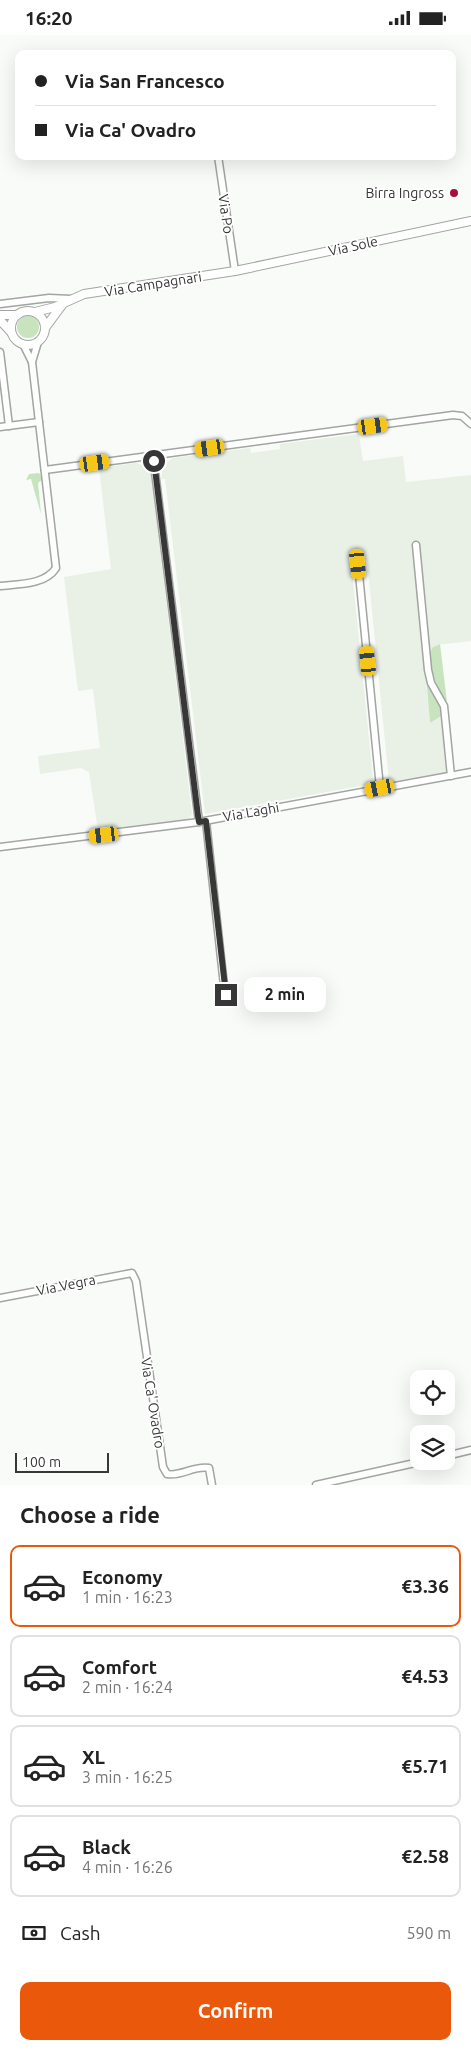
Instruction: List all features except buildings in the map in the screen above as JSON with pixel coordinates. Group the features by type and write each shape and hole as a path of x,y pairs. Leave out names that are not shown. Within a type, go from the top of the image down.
{"main road":[{"name":"Via Sole","path":"235,271 471,221"},
{"name":"Via Campagnari","path":"35,312 95,293 235,271"},
{"path":"0,320 14,337 23,344 28,345 38,342 64,303"},
{"path":"0,315 17,315 25,311 35,312 42,318 46,328"},
{"path":"11,332 12,323 17,315"}],"street":[{"name":"Via Po","path":"219,160 235,271"},
{"name":"Via Campagnari","path":"0,304 49,298 73,299"},
{"path":"32,362 38,342"},
{"path":"0,586 36,581 48,577 55,570 56,560 32,362 23,344"},
{"path":"0,352 9,425"},
{"path":"45,470 453,415 462,416 471,424"},
{"path":"0,427 39,422"},
{"path":"153,456 226,995"},
{"path":"416,545 428,670 431,683 444,706 451,776"},
{"path":"358,564 380,788"},
{"name":"Via Laghi","path":"0,847 202,821 471,772"},
{"name":"Via Vegra","path":"0,1298 132,1273"},
{"name":"Via Ca' Ovadro","path":"132,1273 136,1281 163,1467 167,1474 174,1475 199,1468 208,1468 212,1485"},
{"path":"455,1454 471,1451"},
{"path":"316,1485 410,1464"}],"shaded area":[{"path":"359,434 363,461 403,456 406,482 471,475 471,641 436,645 430,650 424,610 423,647 430,723 443,715 446,773 389,782 367,560 351,561 373,779 371,784 205,814 165,479 161,479 163,465 173,458 250,448 251,453 280,449 280,444"},
{"path":"137,463 148,468 151,474 192,814 189,819 98,830 89,772 81,768 40,774 38,756 100,748 93,689 78,691 64,577 111,569 99,468"}],"green space":[{"path":"28,316 36,319 39,327 36,335 28,338 20,335 17,327 20,319"},
{"path":"39,473 43,479 38,483 41,514 31,479 26,480 29,474"},
{"path":"440,644 447,702 433,675 429,660 433,647"},
{"path":"426,676 443,715 430,723"}],"place":[{"name":"Birra Ingross","path":"454,193"}],"route":[{"path":"154,461 198,816 199,822 206,821 226,995"}]}
